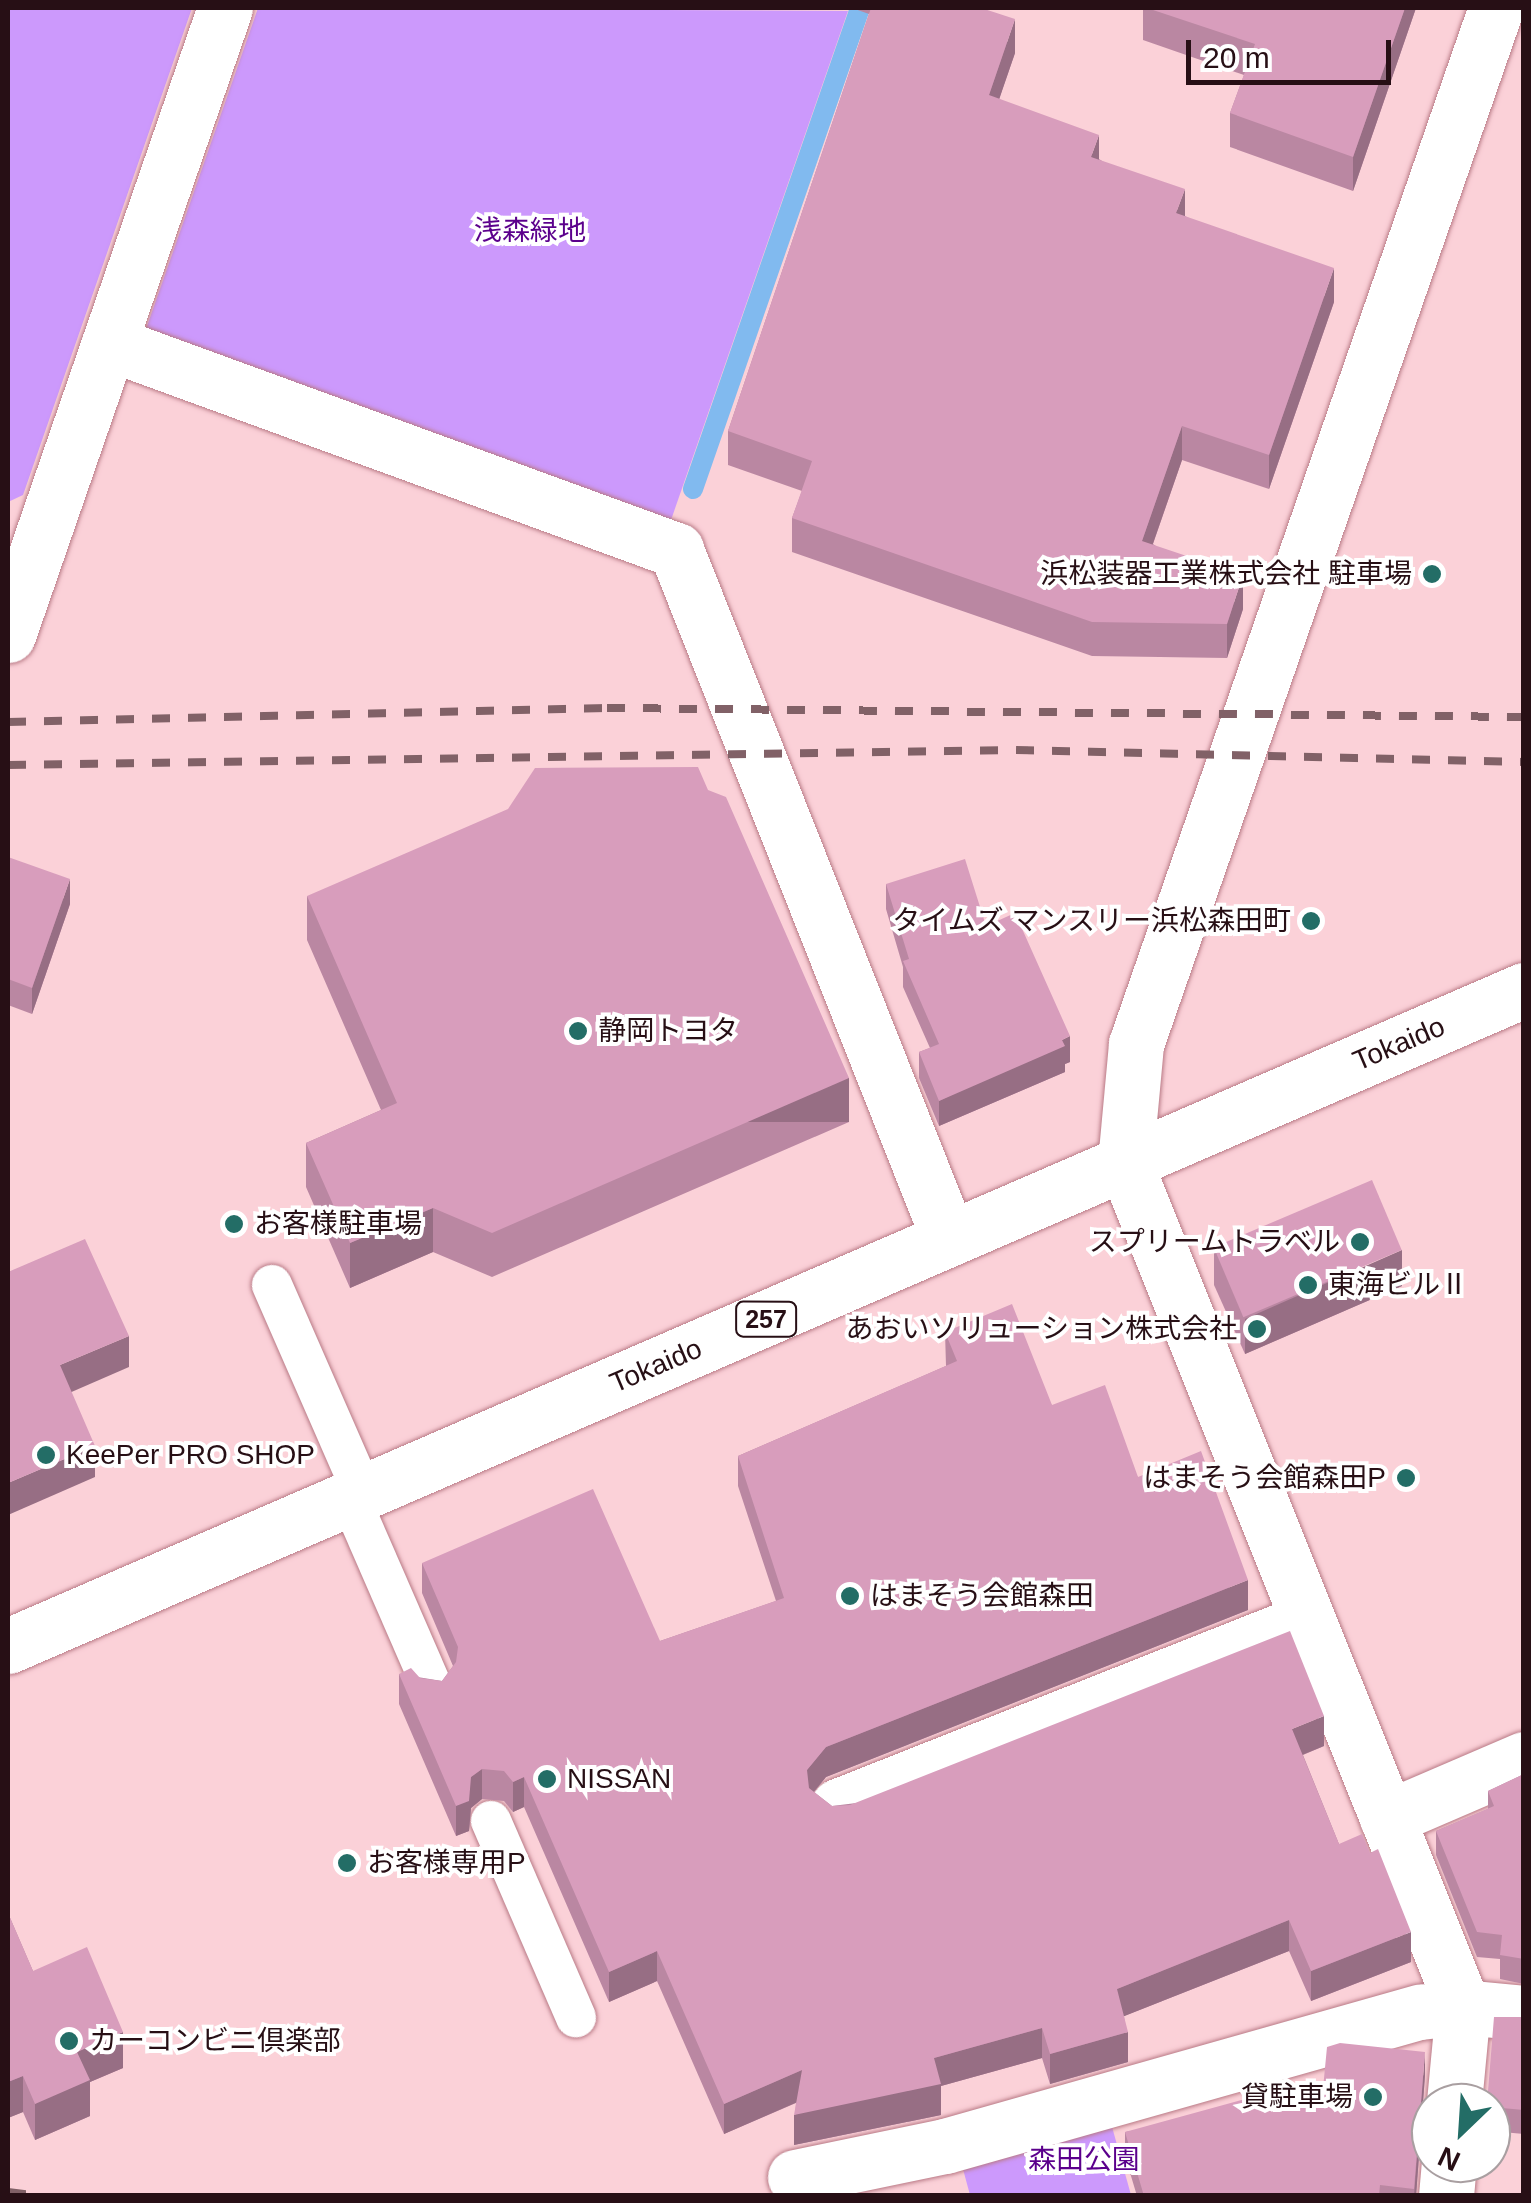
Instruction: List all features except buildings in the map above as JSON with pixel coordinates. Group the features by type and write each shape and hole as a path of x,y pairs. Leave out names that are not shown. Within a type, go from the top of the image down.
{"main road":[{"path":"8,634 22,547 109,342 225,8"},
{"path":"1456,2083 1463,2007 1125,1163 1136,1044 1496,8"},
{"path":"109,342 676,550 950,1239"},
{"name":"Tokaido","path":"8,1646 1524,990"},
{"path":"838,1806 1308,1620"},
{"path":"1386,1818 1524,1759"},
{"path":"795,2177 946,2146 1420,2012 1463,2007 1524,2013"}],"lane":[{"path":"272,1285 433,1689"},
{"path":"491,1822 576,2017"}],"green space":[{"path":"8,8 192,8 23,495 8,502"},
{"name":"浅森緑地","path":"258,8 848,11 671,520 146,329"},
{"name":"森田公園","path":"1109,2116 1131,2195 970,2195 960,2158"}],"waterway":[{"path":"693,489 860,8"}],"railway":[{"path":"8,722 607,708 1524,717"},
{"path":"8,765 1016,750 1524,762"},
{"path":"8,2192 42,2196"}],"place":[{"name":"浜松装器工業株式会社 駐車場","path":"1432,574"},
{"name":"タイムズ マンスリー浜松森田町","path":"1311,921"},
{"name":"静岡トヨタ","path":"578,1031"},
{"name":"お客様駐車場","path":"234,1224"},
{"name":"スプリームトラベル","path":"1360,1242"},
{"name":"東海ビルⅡ","path":"1308,1285"},
{"name":"あおいソリューション株式会社","path":"1257,1329"},
{"name":"KeePer PRO SHOP","path":"46,1455"},
{"name":"はまそう会館森田P","path":"1406,1478"},
{"name":"はまそう会館森田","path":"850,1596"},
{"name":"NISSAN","path":"547,1779"},
{"name":"お客様専用P","path":"347,1863"},
{"name":"カーコンビニ倶楽部","path":"69,2041"},
{"name":"貸駐車場","path":"1373,2097"}]}
